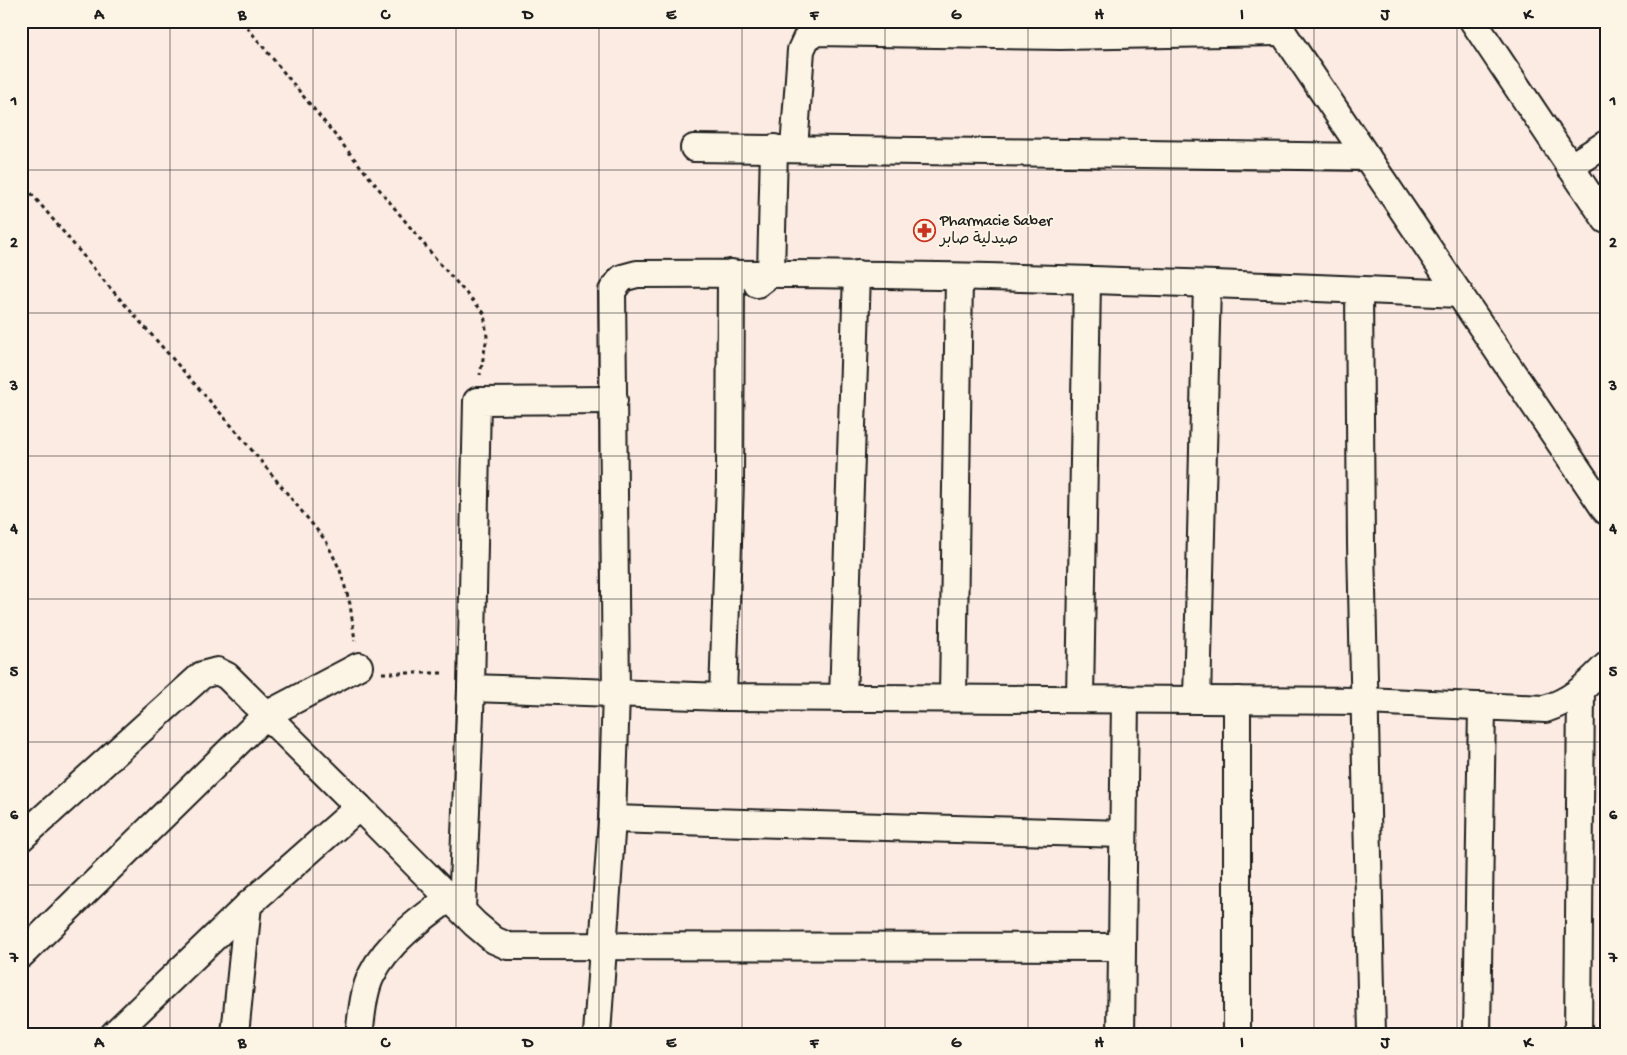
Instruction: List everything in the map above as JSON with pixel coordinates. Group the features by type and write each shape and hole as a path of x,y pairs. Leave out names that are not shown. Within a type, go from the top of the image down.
{"street":[{"path":"1473,21 1606,220"},
{"path":"731,304 771,273 784,149 801,50 807,37 818,32 962,28 1060,36 1279,26 1606,511"},
{"path":"1570,167 1606,144"},
{"path":"694,148 1368,157"},
{"path":"723,697 730,481 731,273"},
{"path":"596,1034 612,819 616,693 612,291 622,278 637,274 857,274 1207,284 1460,294"},
{"path":"843,698 857,274"},
{"path":"953,698 959,277"},
{"path":"1080,699 1087,281"},
{"path":"1197,700 1207,284"},
{"path":"1359,290 1372,1034"},
{"path":"457,903 472,681 477,401 614,400"},
{"path":"21,955 266,715 359,666"},
{"path":"472,681 616,693 723,697 1365,701 1545,709 1564,703 1606,666"},
{"path":"21,838 202,675 217,671 227,676 494,940 501,944 603,946 1122,947"},
{"path":"1578,1034 1581,690"},
{"path":"1121,1034 1125,699"},
{"path":"1237,700 1237,1034"},
{"path":"1477,1034 1482,706"},
{"path":"114,1034 248,905 359,807"},
{"path":"612,819 1122,834"},
{"path":"359,1034 369,983 380,961 421,918 457,903"},
{"path":"235,1034 248,905"}],"path":[{"path":"242,21 441,265 484,313 487,337 477,401"},
{"path":"21,181 105,282 243,439 326,541 340,570 350,604 356,656 359,666 366,673 472,681"}],"place":[{"name":"Pharmacie Saber صيدلية صابر","path":"924,231"}]}
